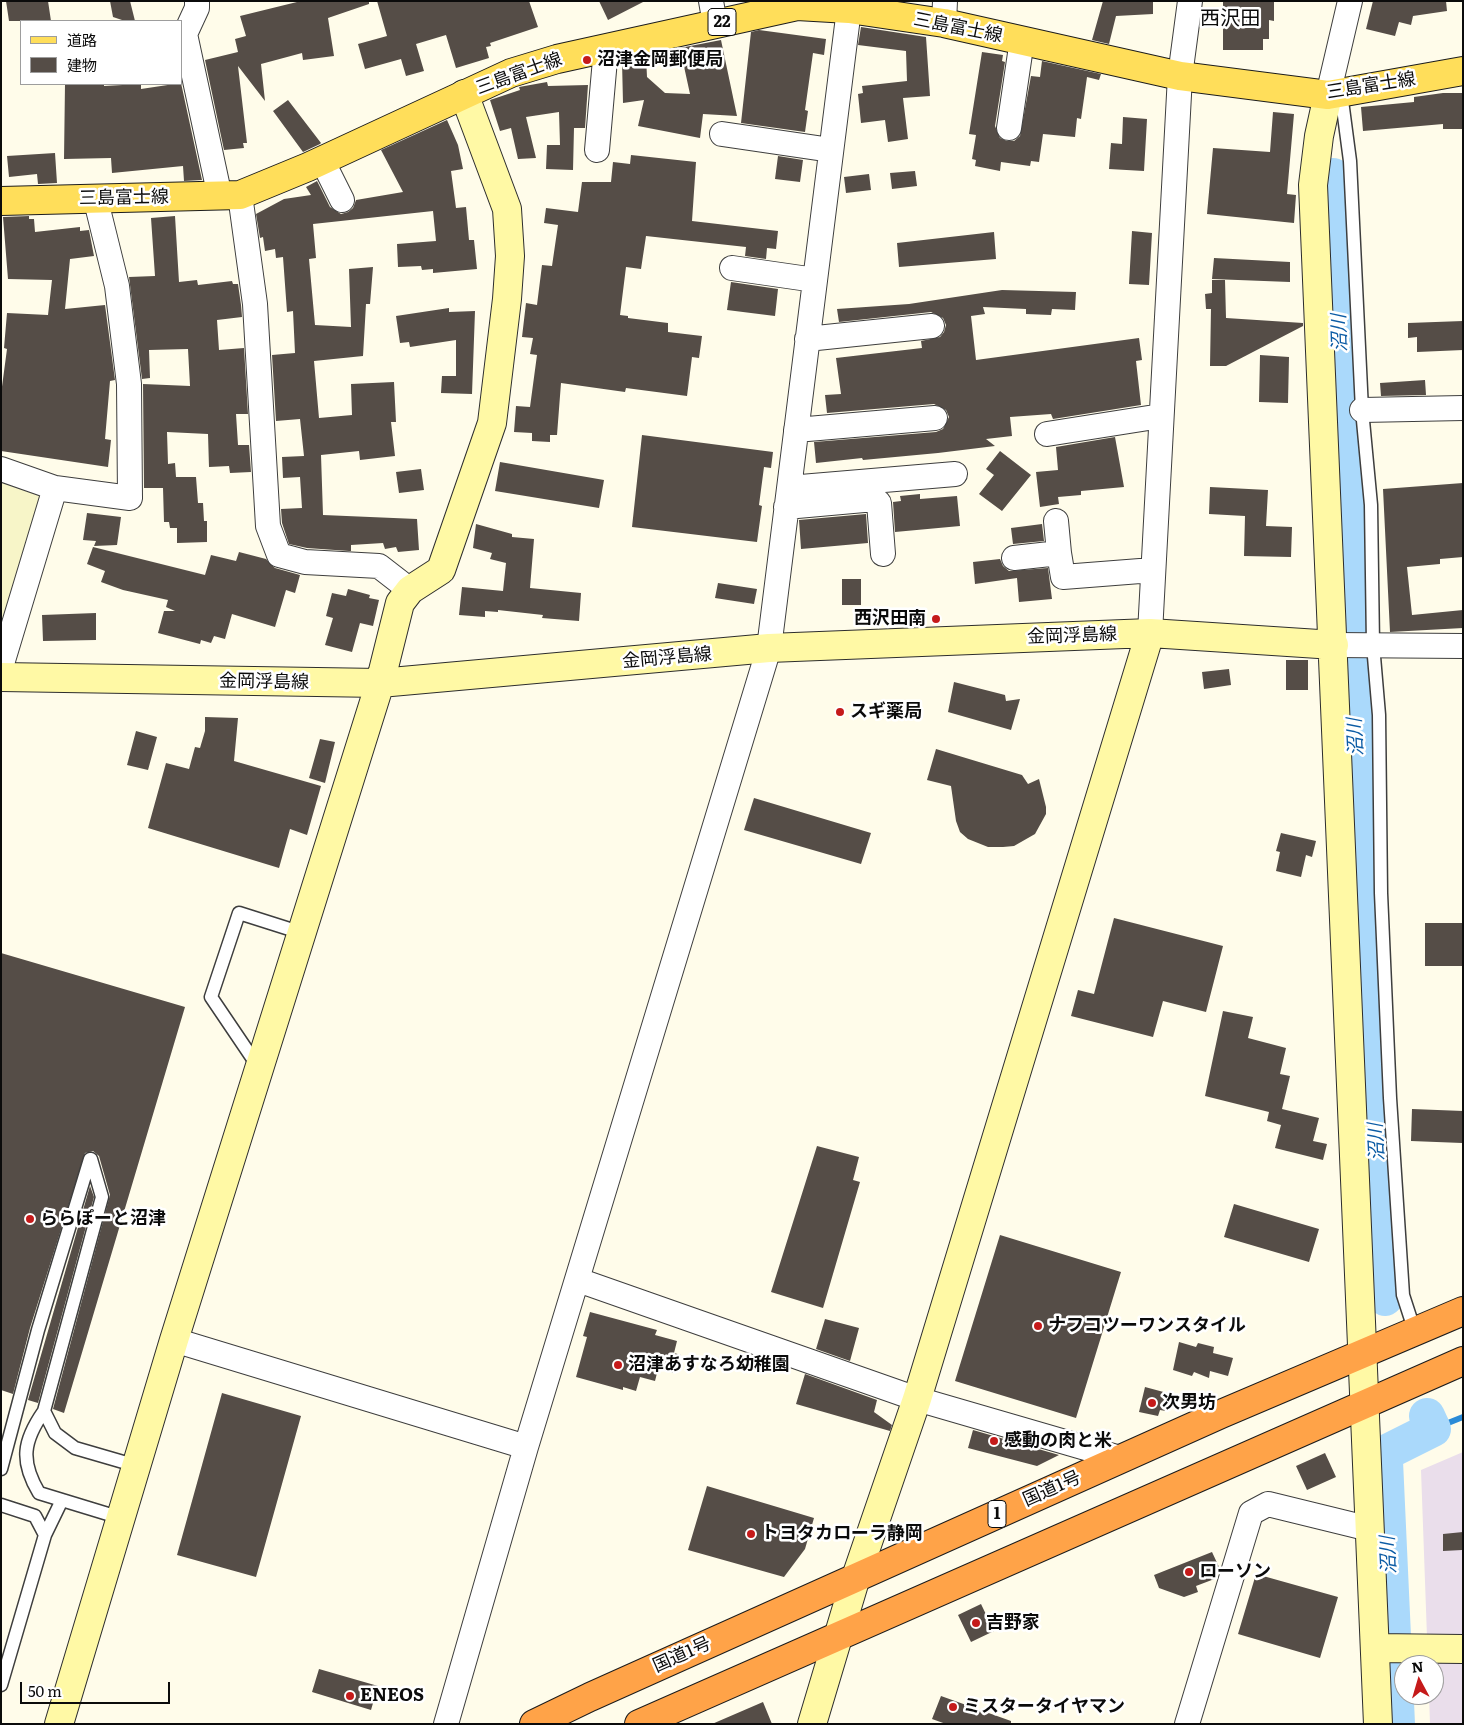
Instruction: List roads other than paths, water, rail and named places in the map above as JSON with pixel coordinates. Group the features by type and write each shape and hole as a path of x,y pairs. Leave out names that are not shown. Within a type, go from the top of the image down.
{"highway":[{"name":"国道1号","path":"534,1724 1120,1458 1463,1311"},
{"path":"639,1724 1463,1361"}],"main road":[{"name":"三島富士線","path":"1,201 95,197 230,196 322,160 511,73 557,59 606,48 713,13 797,6 945,12 1022,40 1180,76 1334,94 1463,71"}],"street":[{"path":"197,1 197,8 185,34 230,196 255,304 268,526 279,555 305,562 379,566 410,590"},
{"path":"812,1724 856,1578 917,1399 1150,633 1180,76 1190,1"},
{"path":"1350,1 1334,94 1319,136 1313,185 1334,645 1378,1724"},
{"path":"446,1724 526,1447 769,648 849,9"},
{"path":"1009,128 1022,40"},
{"path":"597,150 606,48"},
{"path":"59,1724 174,1340 380,684 400,602 410,590 441,570 492,424 507,299 510,256 507,209 464,94"},
{"path":"722,134 831,150"},
{"path":"322,160 342,200"},
{"path":"1,469 55,488 130,498 130,384 117,286 95,197"},
{"path":"732,268 815,280"},
{"path":"807,338 932,326"},
{"path":"1362,410 1463,408"},
{"path":"1047,434 1161,416"},
{"path":"796,430 935,418"},
{"path":"788,497 955,474"},
{"path":"1,667 55,488"},
{"path":"788,497 875,499 879,503 883,554"},
{"path":"1056,521 1063,577 1153,570"},
{"path":"1014,558 1060,553"},
{"name":"金岡浮島線","path":"1,677 380,684 769,648 1150,633 1334,645"},
{"path":"1334,645 1463,646"},
{"path":"578,1280 917,1399 1120,1458"},
{"path":"174,1340 526,1447"},
{"path":"1187,1724 1251,1513 1268,1504 1370,1529"},
{"path":"1375,1648 1463,1649"}],"lane":[{"path":"1334,94 1352,191 1362,410 1371,504 1373,645 1379,714 1381,893 1390,1098 1403,1295 1415,1332"},
{"path":"259,1068 211,997 239,913 302,933"},
{"path":"1,1469 38,1330 91,1159 102,1197 44,1411 31,1429 26,1456 28,1474 39,1492 121,1518"},
{"path":"44,1411 55,1433 75,1448 137,1466"},
{"path":"1,1685 45,1535 62,1500"},
{"path":"1,1504 35,1516 45,1535"}],"waterway":[{"name":"沼川","path":"1333,176 1353,669 1385,1298"},
{"name":"沼川","path":"1397,1724 1385,1461 1387,1452 1433,1429 1427,1416"},
{"path":"1433,1429 1463,1417"}],"place":[{"name":"沼津金岡郵便局","path":"587,60"},
{"name":"西沢田南","path":"936,619"},
{"name":"スギ薬局","path":"840,712"},
{"name":"ららぽーと沼津","path":"30,1219"},
{"name":"ナフコツーワンスタイル","path":"1038,1326"},
{"name":"沼津あすなろ幼稚園","path":"618,1365"},
{"name":"次男坊","path":"1152,1403"},
{"name":"感動の肉と米","path":"994,1441"},
{"name":"トヨタカローラ静岡","path":"751,1534"},
{"name":"ローソン","path":"1189,1572"},
{"name":"吉野家","path":"976,1623"},
{"name":"ENEOS","path":"350,1696"},
{"name":"ミスタータイヤマン","path":"953,1707"}],"district":[{"name":"西沢田","path":"1230,19"}]}
